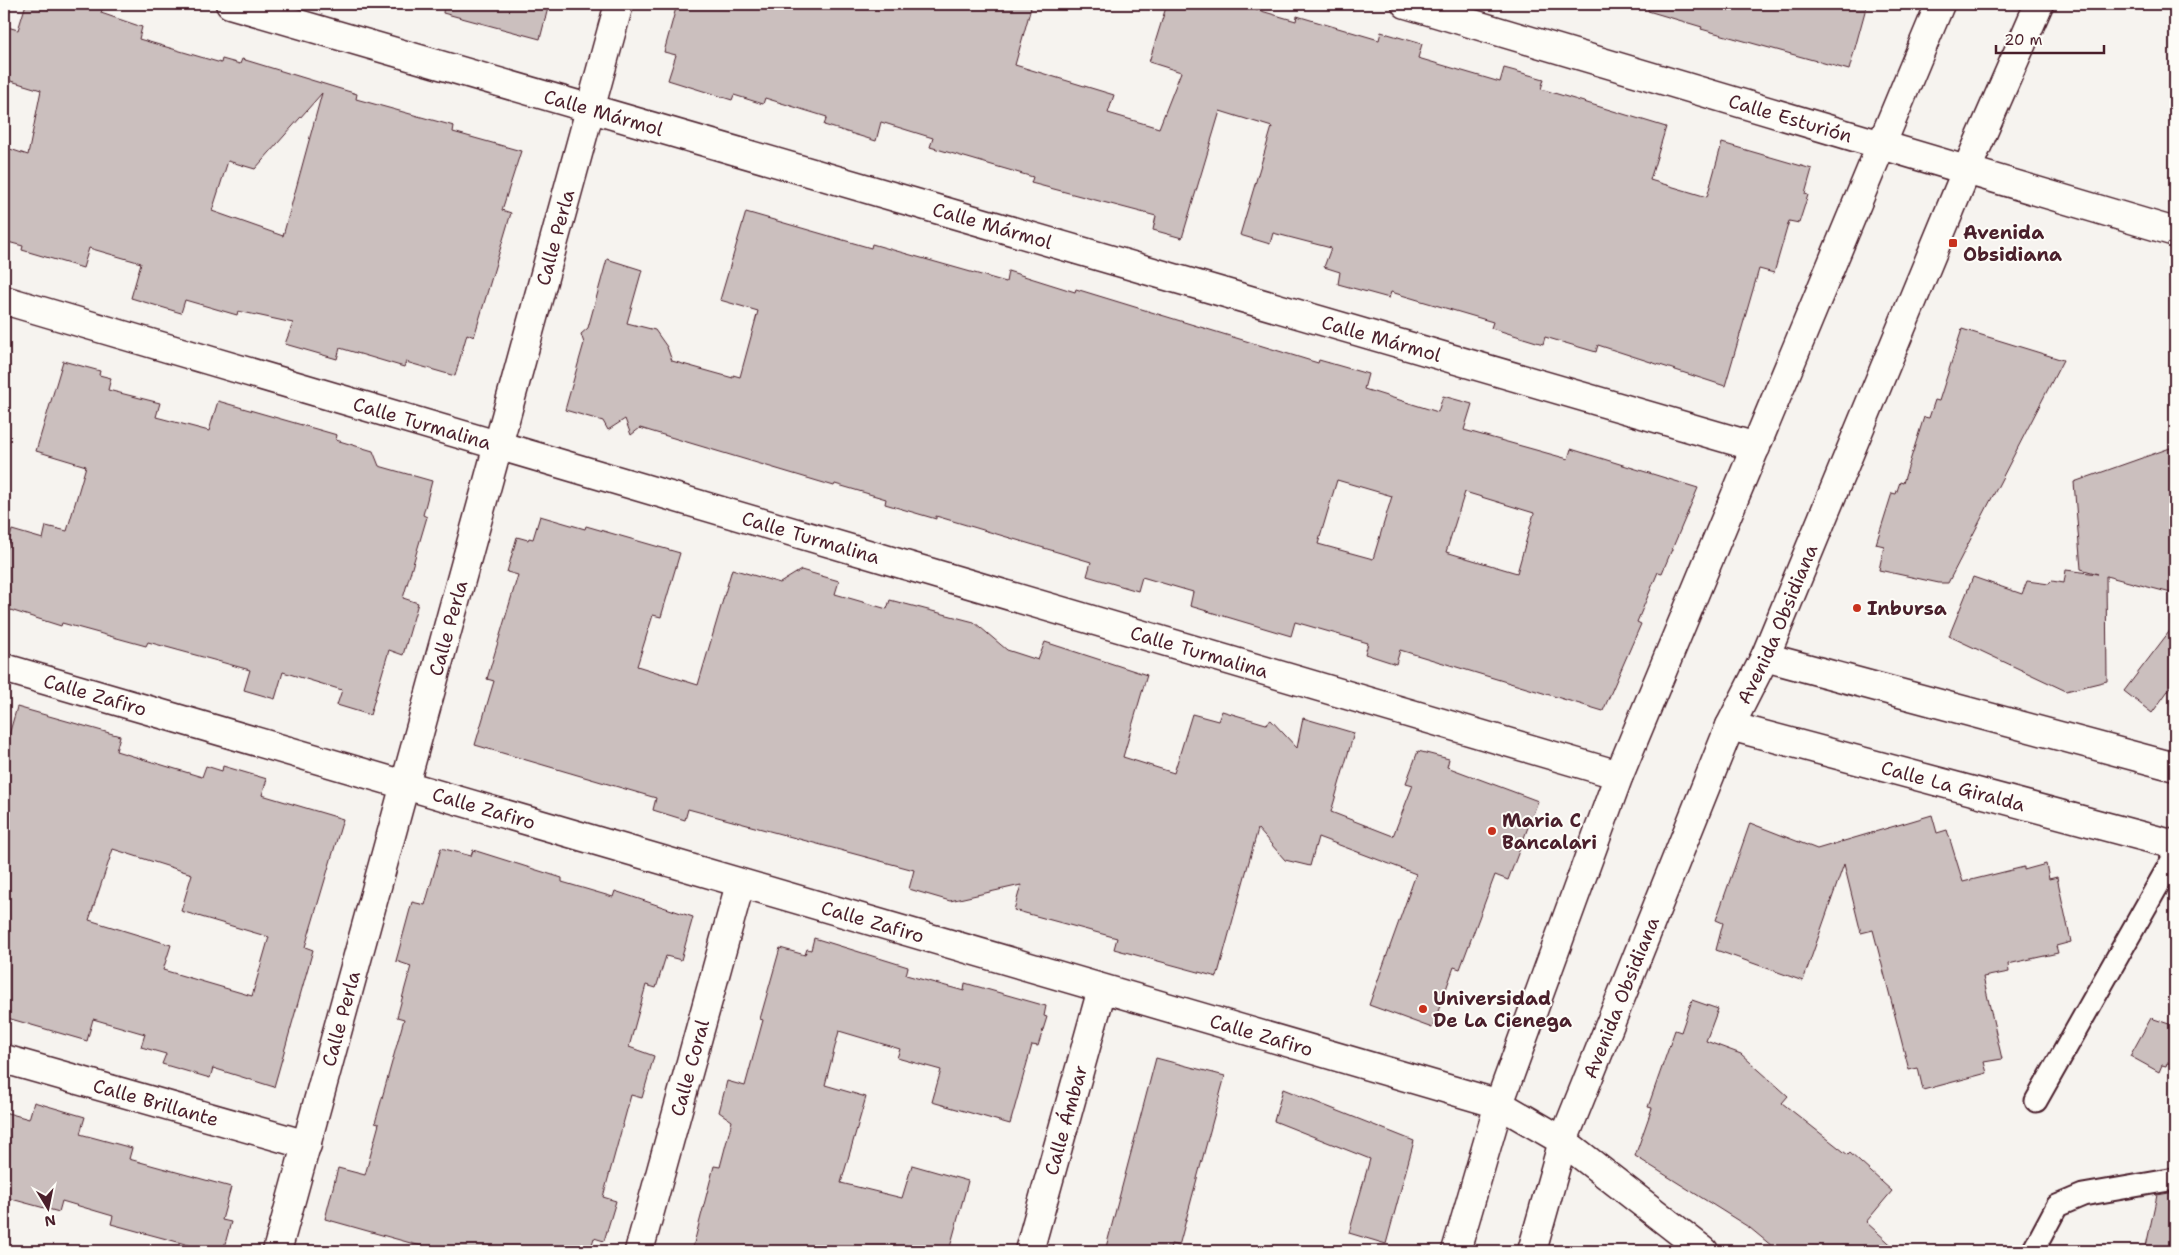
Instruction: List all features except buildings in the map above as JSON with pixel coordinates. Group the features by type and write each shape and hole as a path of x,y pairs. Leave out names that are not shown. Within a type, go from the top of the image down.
{"street":[{"name":"Calle Mármol","path":"230,4 1756,447"},
{"name":"Calle Perla","path":"278,1251 619,4"},
{"name":"Calle Esturión","path":"1406,4 2175,232"},
{"path":"1456,1251 1499,1104 1619,775 1880,144 1940,4"},
{"name":"Avenida Obsidiana","path":"1532,1251 1564,1141 1730,726 1765,657 1967,170 2039,4"},
{"name":"Calle Turmalina","path":"4,300 1619,775"},
{"path":"1765,657 2175,767"},
{"name":"Calle Zafiro","path":"4,668 1499,1104 1564,1141 1704,1251"},
{"name":"Calle La Giralda","path":"1730,726 2175,845"},
{"name":"Calle Coral","path":"639,1251 740,884"},
{"name":"Calle Ámbar","path":"1029,1251 1102,989"},
{"name":"Calle Brillante","path":"4,1059 306,1145"}],"lane":[{"path":"2036,1101 2175,855"},
{"path":"2034,1251 2057,1206 2083,1195 2175,1178"}],"place":[{"name":"Avenida Obsidiana","path":"1953,243"},
{"name":"Inbursa","path":"1857,608"},
{"name":"Maria C Bancalari","path":"1492,831"},
{"name":"Universidad De La Cienega","path":"1423,1009"}]}
